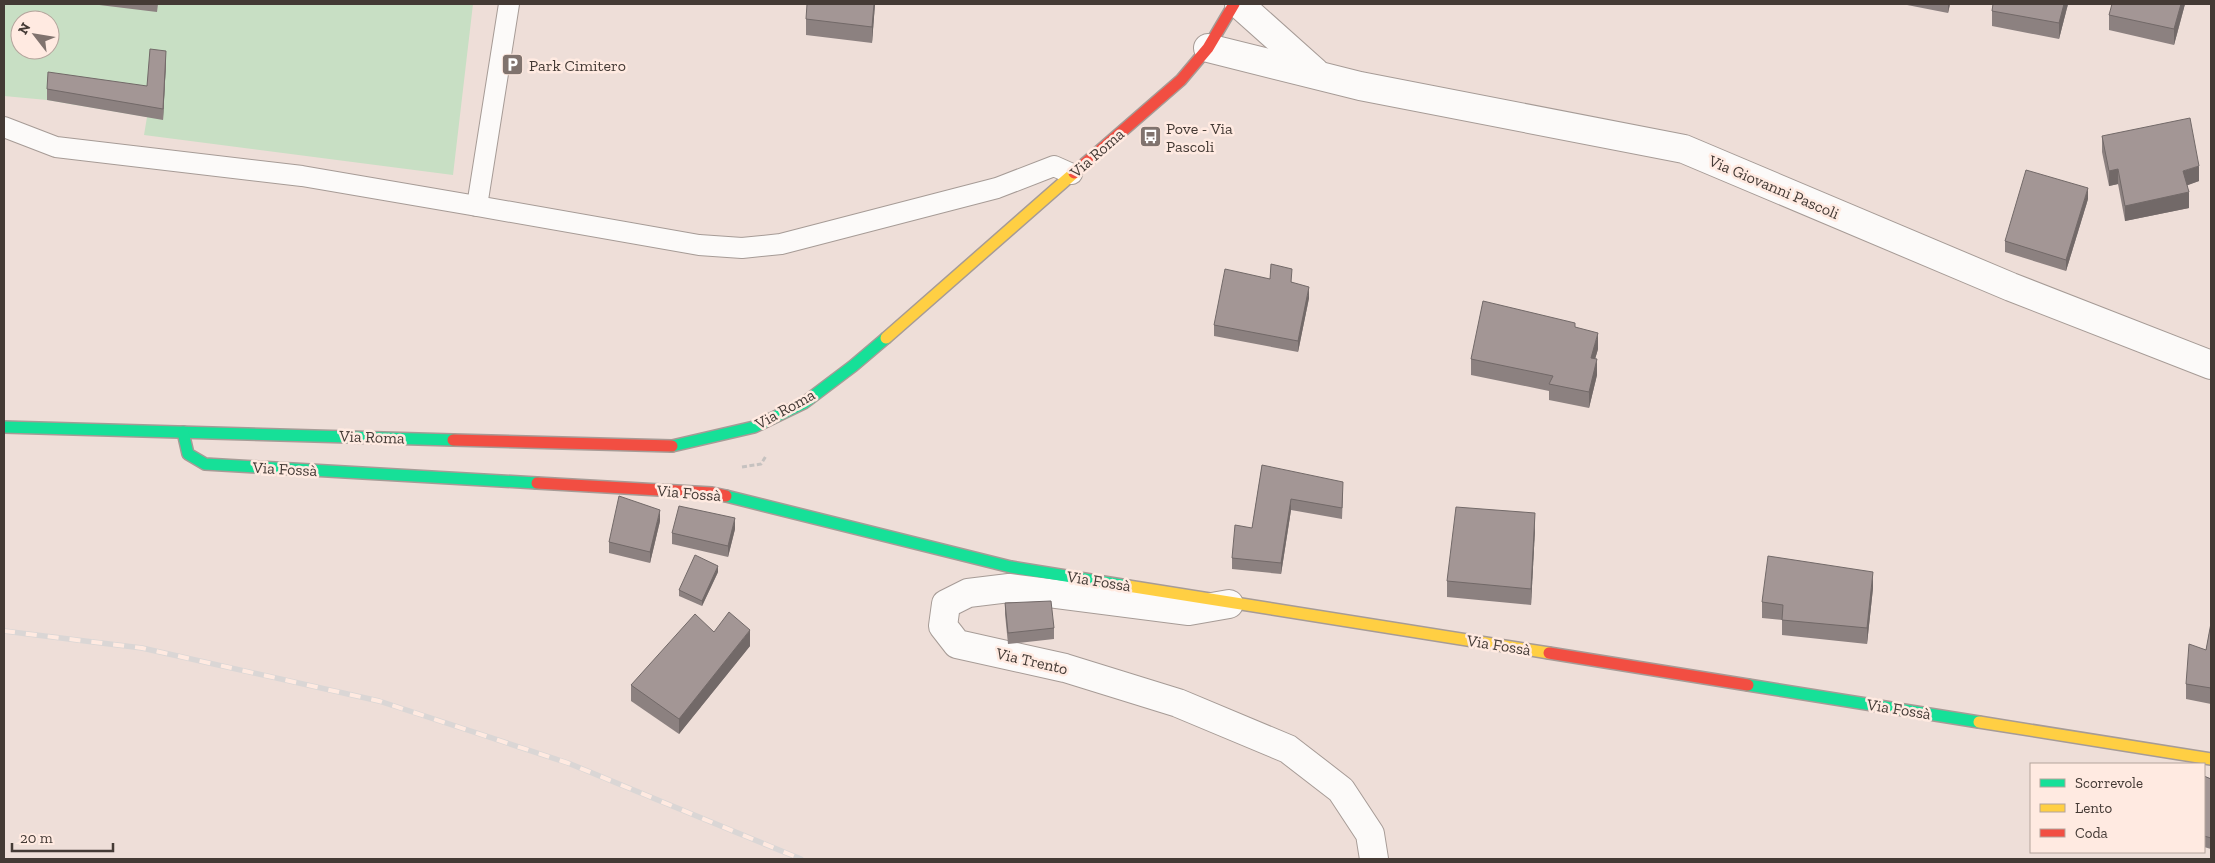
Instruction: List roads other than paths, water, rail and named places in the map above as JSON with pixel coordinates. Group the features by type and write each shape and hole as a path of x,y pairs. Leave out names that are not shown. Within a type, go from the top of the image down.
{"street":[{"name":"Via Roma","path":"183,432 678,446 754,428 804,403 853,366 1181,80 1208,48 1234,4"},
{"name":"Via Giovanni Pascoli","path":"1239,4 1316,74"},
{"name":"Via Giovanni Pascoli","path":"1208,48 1360,86 1684,149 2011,287 2211,365"},
{"path":"4,427 183,432"},
{"name":"Via Fossà","path":"183,432 188,454 205,464 712,493 1011,567 2211,759"},
{"name":"Via Trento","path":"1237,603 1189,611 1009,588 968,593 946,604 943,626 957,644 1064,668 1178,703 1288,749 1341,790 1370,834 1374,859"}],"lane":[{"path":"477,206 509,4"},
{"path":"4,128 56,147 302,176 698,245 742,248 781,244 997,188 1054,166 1072,174"}],"railway":[{"path":"4,631 142,648 379,701 568,763 801,859"}],"place":[{"name":"Park Cimitero","path":"513,65"},
{"name":"Pove - Via Pascoli","path":"1150,137"}]}
